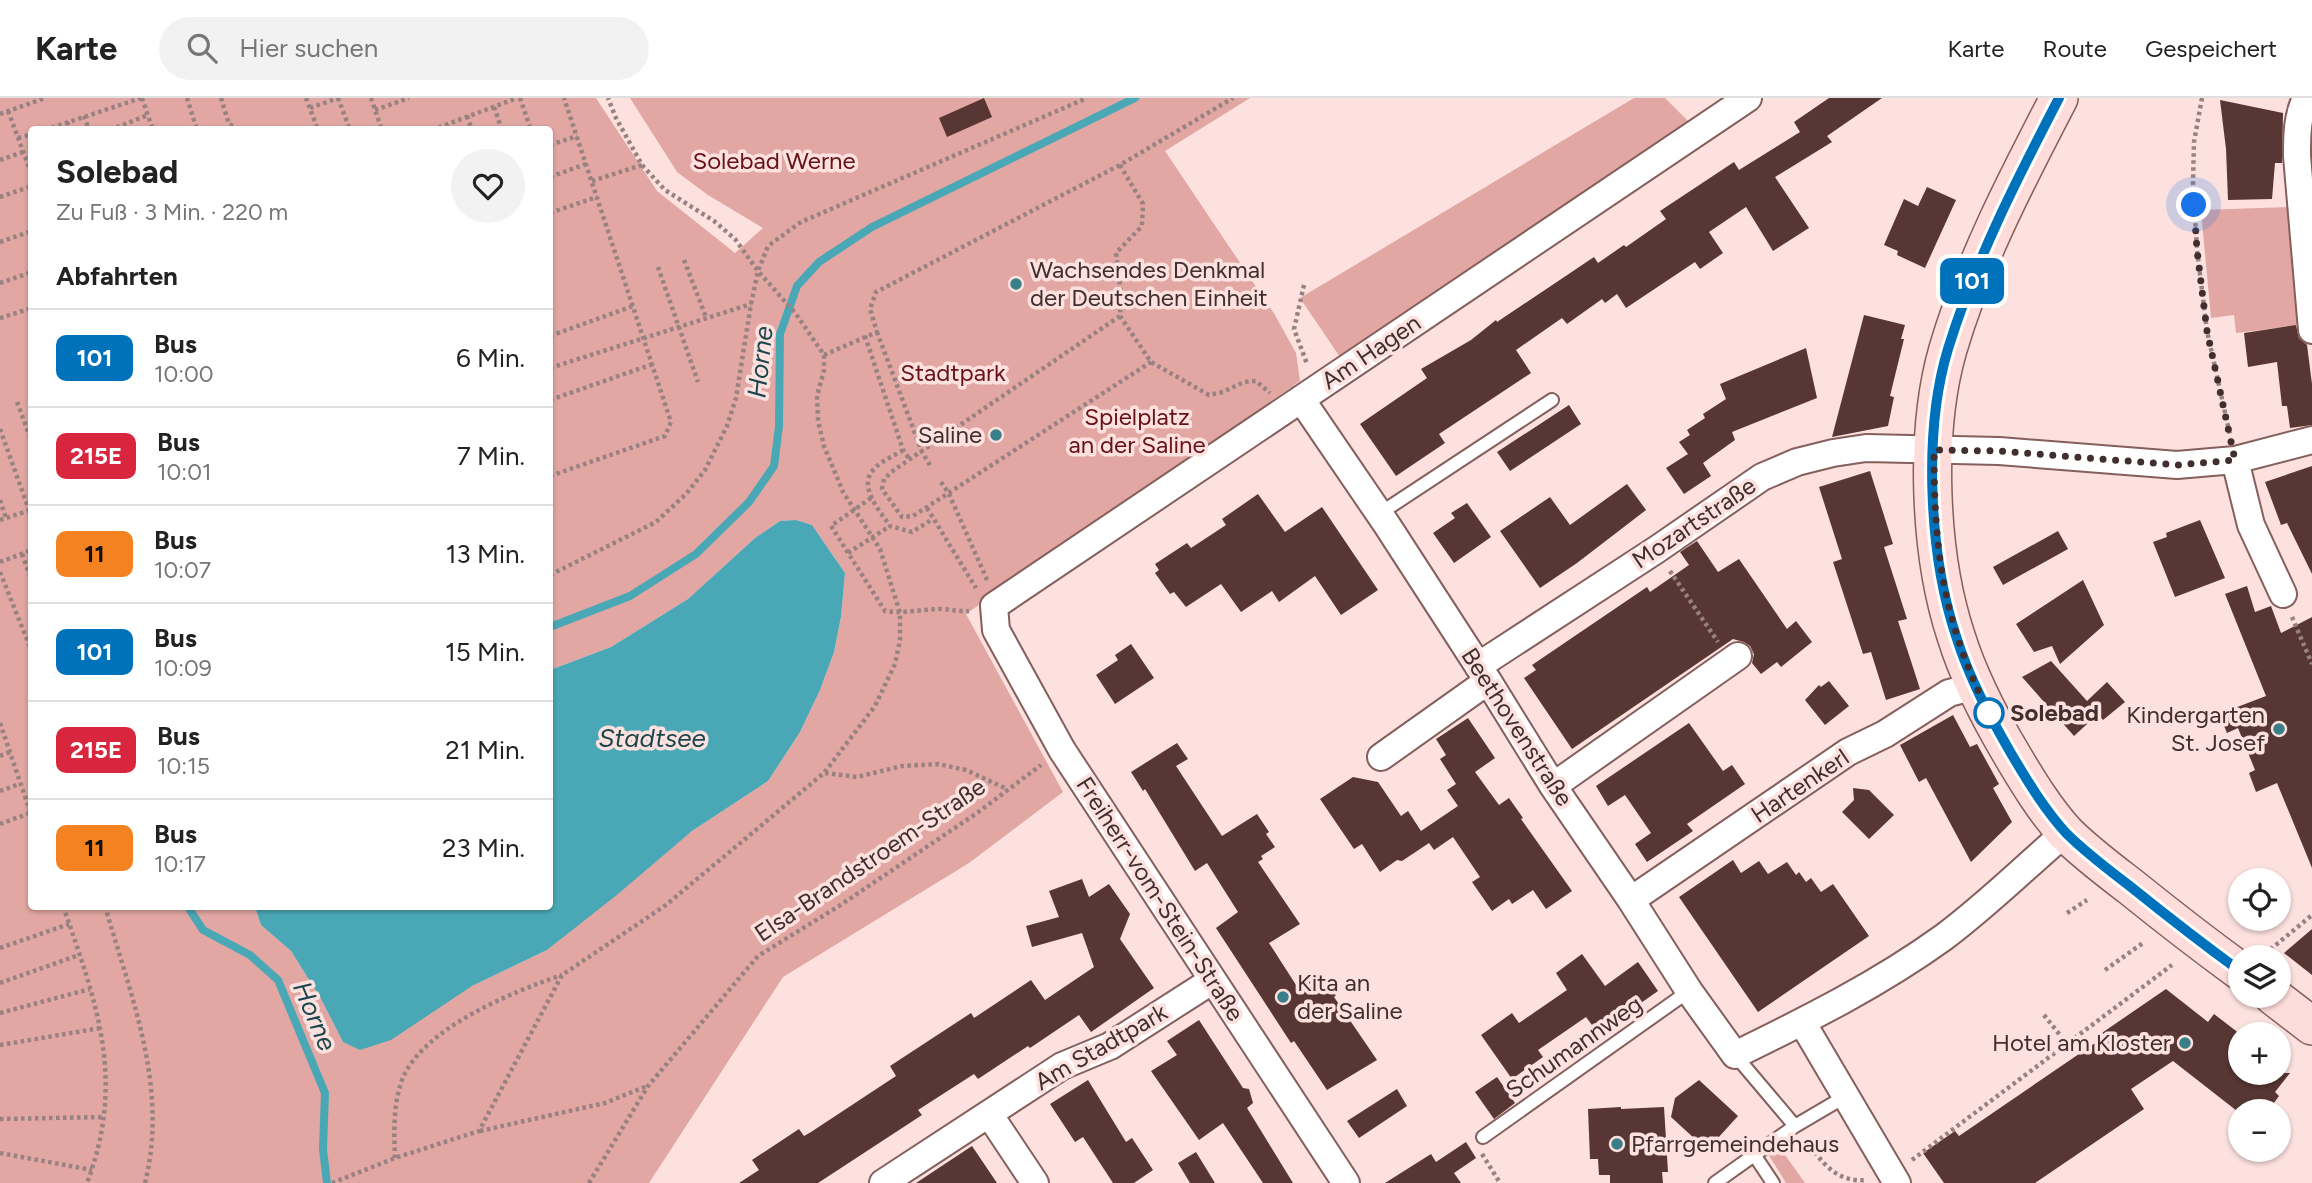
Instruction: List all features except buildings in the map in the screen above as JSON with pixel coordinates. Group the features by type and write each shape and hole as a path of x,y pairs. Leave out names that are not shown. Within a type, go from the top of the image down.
{"main road":[{"path":"2059,98 1990,235 1948,351 1937,407 1934,450 1934,501 1942,579 1956,636 1976,686 1997,730 2032,789 2066,832 2093,858 2228,962"},
{"path":"2289,1008 2312,1026"}],"street":[{"name":"Am Hagen","path":"994,606 1286,392 1748,98"},
{"path":"2306,98 2297,131 2297,156 2312,330"},
{"name":"Beethovenstraße","path":"1286,392 1379,514 1553,786 1689,991 1735,1055"},
{"name":"Mozartstraße","path":"1381,757 1483,674 1656,550 1762,477 1797,462 1866,448 1998,451 2178,465 2235,460 2312,440"},
{"path":"2235,460 2251,525 2283,594"},
{"name":"Freiherr-vom-Stein-Straße","path":"994,606 996,630 1062,750 1346,1183"},
{"path":"1553,786 1735,659"},
{"name":"Hartenkerl","path":"1631,900 1847,752 1885,734 1949,694 1976,686"},
{"path":"1735,1055 1802,1022 1883,976 1943,937 1997,894 2066,832"},
{"name":"Am Stadtpark","path":"883,1183 1062,1066 1111,1046 1213,980"},
{"path":"1802,1022 1894,1179"},
{"path":"989,1114 1035,1183"}],"lane":[{"path":"1379,514 1552,400"},
{"name":"Schumannweg","path":"1483,1137 1689,991"},
{"path":"1735,1055 1795,1126"},
{"path":"1715,1183 1795,1126 1846,1096"},
{"path":"1755,1156 1773,1183"}],"path":[{"path":"0,114 45,98"},
{"path":"56,126 141,98 152,126"},
{"path":"187,98 196,126"},
{"path":"221,98 229,124 233,126"},
{"path":"306,98 317,126"},
{"path":"310,108 338,98 348,126"},
{"path":"371,98 381,126"},
{"path":"375,110 409,98"},
{"path":"445,126 519,98 530,126"},
{"path":"553,475 666,436 671,422 564,98"},
{"path":"395,1158 394,1119 401,1082 415,1056 447,1030 494,1001 562,975 666,905 824,773 875,706 895,664 900,640 900,613 880,549 843,492 824,446 818,421 817,396 824,370 824,355 796,314 734,239 715,221 665,190 642,164 608,98"},
{"path":"553,574 656,522 687,493 705,470 727,426 736,398 751,304 758,271 768,246 801,222 1087,98"},
{"path":"931,467 922,452 877,332 870,309 876,292 1120,165 1233,98"},
{"path":"2202,98 2194,142 2193,182 2197,250 2207,331 2235,460"},
{"path":"494,107 501,126"},
{"path":"8,111 28,165"},
{"path":"84,116 88,126"},
{"path":"121,126 148,116"},
{"path":"467,116 471,126"},
{"path":"67,122 68,126"},
{"path":"18,138 28,135"},
{"path":"553,144 577,136"},
{"path":"0,160 23,152"},
{"path":"553,176 586,164"},
{"path":"592,181 642,164"},
{"path":"1120,165 1143,204 1142,226 1116,253 1121,296 1120,316 1150,362 1209,395 1244,382 1256,381 1286,392 1308,366 1294,329 1304,285"},
{"path":"0,197 28,187"},
{"path":"553,212 597,197"},
{"path":"0,242 28,232"},
{"path":"684,260 706,317"},
{"path":"658,267 698,382"},
{"path":"0,283 28,273"},
{"path":"553,367 751,304"},
{"path":"553,335 634,306"},
{"path":"0,318 28,309"},
{"path":"1120,316 910,460 884,479 882,489 902,517 913,516 1150,362"},
{"path":"824,355 877,332"},
{"path":"865,336 903,450 910,460"},
{"path":"553,399 653,364"},
{"path":"17,402 28,431"},
{"path":"0,429 28,505"},
{"path":"903,450 873,469 868,484 871,498 890,526 912,532 933,519"},
{"path":"941,482 988,582 994,606"},
{"path":"871,498 831,526 885,611 900,613 931,609 965,612 994,606"},
{"path":"0,500 6,518"},
{"path":"926,508 979,592 994,606"},
{"path":"0,520 28,511"},
{"path":"848,553 890,526"},
{"path":"1656,550 1735,659"},
{"path":"0,562 28,552"},
{"path":"22,554 28,570"},
{"path":"0,572 28,642"},
{"path":"2283,594 2312,664"},
{"path":"0,723 28,807"},
{"name":"Elsa-Brandstroem-Straße","path":"589,1183 648,1086 758,956 839,906 966,821 1062,750"},
{"path":"0,756 10,752"},
{"path":"824,773 858,777 902,766 938,764 965,770 1007,789"},
{"path":"0,791 20,785"},
{"path":"0,824 28,816"},
{"path":"2067,913 2087,900"},
{"path":"64,910 101,1028 107,1076 105,1116 87,1183"},
{"path":"106,910 141,1023 152,1084 153,1140 145,1183"},
{"path":"2276,945 2312,915"},
{"path":"0,948 69,924"},
{"path":"2105,970 2143,943"},
{"path":"0,983 79,955"},
{"path":"1795,1126 1832,1173 1856,1182 1894,1179 2172,965"},
{"path":"479,1131 562,975"},
{"path":"0,1013 90,989"},
{"path":"2044,1014 2067,1044"},
{"path":"0,1045 101,1028"},
{"path":"332,1183 395,1158 479,1131 605,1103 648,1086"},
{"path":"0,1119 105,1116"},
{"path":"0,1153 92,1170"},
{"path":"1481,1153 1500,1183"}],"green space":[{"name":"Stadtpark","path":"0,98 596,98 657,191 735,253 763,228 708,195 677,172 630,98 1250,98 1165,151 1275,315 1296,353 1300,381 966,614 1063,792 969,863 783,977 649,1183 0,1183"},
{"path":"1634,98 1665,98 1689,122 1340,357 1300,298"},
{"path":"2291,207 2301,325 2236,333 2234,315 2211,318 2201,210"},
{"path":"1778,1145 1805,1183 1786,1183 1768,1154"}],"water":[{"name":"Stadtsee","path":"796,520 812,525 845,573 841,617 834,652 820,690 800,732 768,781 692,831 547,950 472,986 391,1040 360,1050 343,1042 321,999 291,951 261,925 256,910 553,910 553,669 611,647 688,599 755,538 780,521"}],"waterway":[{"name":"Horne","path":"553,626 630,596 696,554 749,502 774,466 779,426 780,334 797,286 819,262 872,227 1135,98"},
{"name":"Horne","path":"190,910 203,930 250,955 278,980 325,1093 323,1149 327,1183"}],"bus line":[{"name":"101","path":"2059,98 1990,235 1948,351 1937,407 1934,450 1938,557 1944,589 1956,636 1976,686 1997,730 2032,789 2066,832 2093,858 2228,962"}],"place":[{"name":"Wachsendes Denkmal der Deutschen Einheit","path":"1016,284"},
{"name":"Saline","path":"996,435"},
{"name":"Solebad","path":"1989,713"},
{"name":"Kindergarten St. Josef","path":"2279,729"},
{"name":"Kita an der Saline","path":"1283,997"},
{"name":"Hotel am Kloster","path":"2185,1043"},
{"name":"Pfarrgemeindehaus","path":"1617,1144"}],"route":[{"path":"1989,713 1956,636 1944,589 1938,557 1934,450 1998,451 2178,465 2235,460 2207,331 2194,205"}],"park label":[{"name":"Solebad Werne","path":"774,161"},
{"name":"Spielplatz an der Saline","path":"1137,431"}]}
